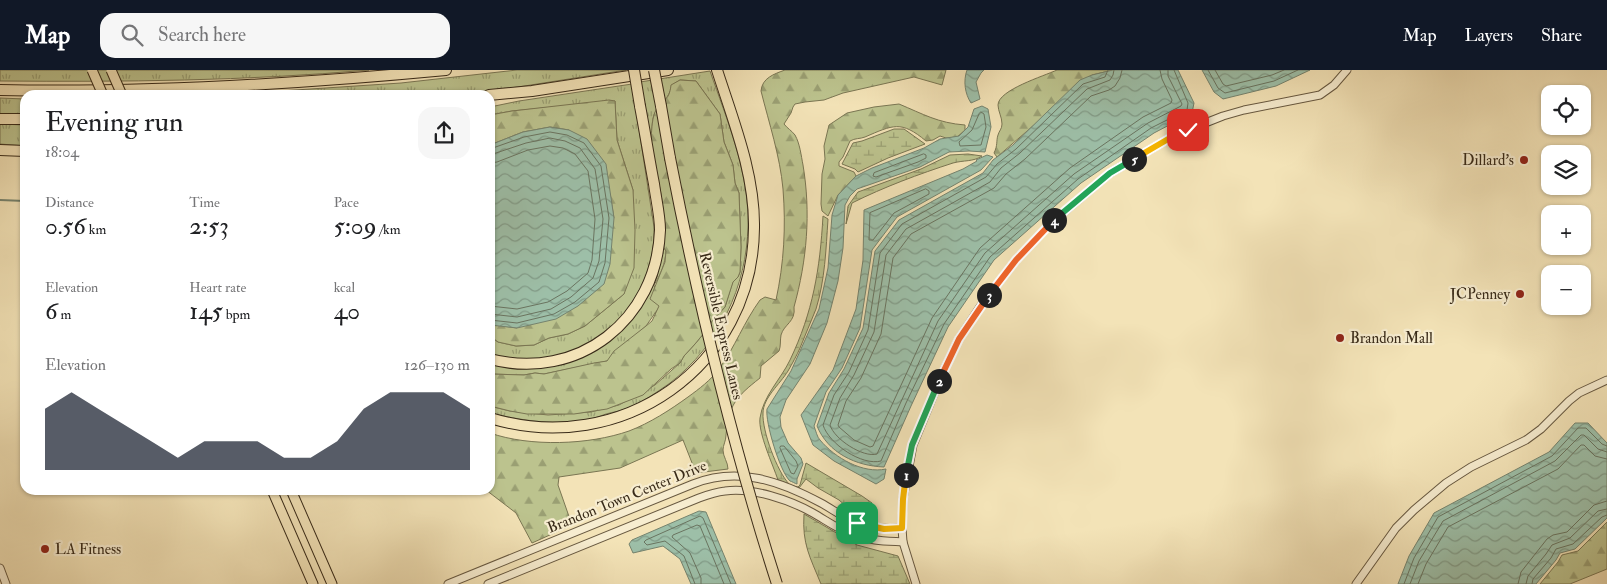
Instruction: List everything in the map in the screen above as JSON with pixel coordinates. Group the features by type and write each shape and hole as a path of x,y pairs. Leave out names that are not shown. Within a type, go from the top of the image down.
{"highway":[{"path":"128,90 298,83 446,70"},
{"path":"495,360 508,363 535,364 557,361 580,353 604,340 615,331 635,309 649,284 655,265 660,228 634,70"},
{"name":"Reversible Express Lanes","path":"654,70 682,222 704,324 729,424 777,584"},
{"path":"495,94 532,91 668,70"},
{"path":"495,419 517,425 554,428 586,426 619,418 650,404 679,384 700,365 722,336 737,309 744,291 750,267 754,227 751,188 716,70"},
{"path":"0,90 20,91"},
{"path":"495,102 532,91"},
{"path":"0,119 20,119"},
{"path":"0,150 20,151"}],"main road":[{"path":"92,70 100,90"},
{"path":"111,70 120,90"},
{"path":"274,495 313,584"},
{"path":"293,495 332,584"}],"street":[{"path":"916,584 903,542 902,528 905,478 912,445 959,339 1010,267 1039,234 1064,210 1110,173 1175,135 1223,116 1244,110 1320,95 1334,85 1347,70"},
{"path":"1356,584 1396,528 1446,483 1471,467 1526,440 1579,393 1607,380"},
{"name":"Brandon Town Center Drive","path":"448,584 693,484 718,476 735,475 774,483 808,496 857,523 884,529 902,528"},
{"name":"Brandon Town Center Drive","path":"488,584 699,498 726,490 756,493 782,499 802,507 852,535 878,541 903,542"},
{"path":"852,535 857,523"},
{"path":"0,568 6,584"}],"green space":[{"path":"0,70 369,70 231,79 0,81"},
{"path":"517,70 626,70 491,90 295,90 401,83"},
{"path":"785,70 946,70 942,85 914,77 843,93 824,100 795,104 793,107 784,124 795,135 803,165 807,219 802,272 792,320 781,335 779,351 761,366 760,378 739,396 732,408 727,424 723,450 728,469 696,473 683,440 620,468 559,477 558,485 572,525 532,543 516,513 493,495 495,495 495,435 523,441 560,442 613,436 637,428 674,407 709,381 725,361 760,300 765,297 776,300 784,245 783,189 777,152 761,91 766,80"},
{"path":"1057,70 1113,70 1092,75 997,157 994,153 1002,127 998,107 1000,99 1013,89"},
{"path":"710,71 736,146 745,185 747,205 748,225 742,270 736,292 727,313 703,351 687,368 670,383 634,406 587,420 569,422 524,420 495,414 495,407 510,411 548,415 591,412 619,405 655,385 680,363 725,307 733,281 740,272 741,247 739,193 735,183 733,165 724,142 720,114 696,81 680,80 672,85 669,94 657,109 653,119 650,138 640,82"},
{"path":"680,80 696,81 720,114 724,142 733,165 735,183 739,193 740,272 733,282 725,307 680,363 643,395 607,409 574,414 527,414 495,407 495,374 544,374 607,361 614,351 652,321 659,306 650,299 665,262 666,251 664,248 662,201 651,148 652,123 656,110 669,95 671,85"},
{"path":"632,84 654,227 653,250 647,272 638,292 626,311 611,327 593,341 573,351 551,358 536,360 495,356 495,340 516,346 534,345 549,338 568,334 585,326 624,294 633,190 617,140 615,101 495,114 495,106"},
{"path":"0,98 20,99 20,115 0,115"},
{"path":"609,100 615,101 617,140 633,190 635,230 634,268 624,294 585,326 568,334 549,338 534,345 516,346 495,340 495,325 517,328 614,218 610,194 569,130 550,127 523,132 495,143 495,114"},
{"path":"899,104 923,115 965,125 965,130 957,137 946,138 940,136 926,141 903,127 890,127 850,141 839,162 839,166 854,172 856,176 838,195 828,216 822,211 821,204 822,174 825,159 824,146 829,125 847,113"},
{"path":"0,124 20,125 20,146 0,144"},
{"path":"894,129 904,129 925,144 858,172 842,164 853,143"},
{"path":"968,154 982,156 972,160 953,163 915,176 852,203 846,224 848,206 858,192 921,169 950,155"},
{"path":"823,216 828,219 826,253 816,309 796,357 766,402 763,413 763,421 771,450 784,478 789,484 778,480 763,440 760,418 768,395 790,360 810,307 820,254"},
{"path":"664,242 665,260 661,273 654,285 660,306 646,326 607,361 544,374 495,374 495,362 582,358 609,341 630,322 649,294 657,277"},
{"path":"806,463 872,503 861,508 847,507 806,479 799,488 793,486 798,487 800,485"},
{"path":"804,514 857,545 898,556 910,584 821,584 810,558 804,534"},
{"path":"1607,522 1607,569 1570,584 1540,584 1562,555 1578,551"}],"water":[{"path":"967,70 984,70 976,82 980,99 971,103 965,87"},
{"path":"1113,70 1178,70 1194,103 1192,113 1154,133 1081,183 994,260 948,327 884,467 853,461 836,451 828,444 817,426 829,393 844,369 863,328 875,251 899,220 983,173 993,160 1013,145 1080,80"},
{"path":"1202,70 1310,70 1276,86 1223,99 1214,92"},
{"path":"982,106 988,109 991,127 985,152 949,152 920,167 857,189 845,205 843,248 838,281 827,323 810,364 786,400 780,417 781,427 788,443 801,458 803,464 797,484 790,481 782,468 774,446 768,424 767,409 791,371 819,309 828,268 832,215 838,195 856,176 872,168 924,148 940,139 959,136 968,127 974,109"},
{"path":"550,127 569,130 587,139 606,164 614,218 610,264 604,284 578,306 556,319 517,328 495,326 495,143 523,132"},
{"path":"987,155 993,157 981,170 897,217 872,250 860,328 842,368 826,392 814,426 820,440 841,458 859,467 877,470 886,469 884,479 876,484 834,461 813,445 801,415 833,370 856,309 863,260 864,210 963,169"},
{"path":"1575,423 1588,423 1607,443 1607,518 1575,549 1560,553 1536,584 1398,584 1409,556 1434,513 1549,452"},
{"path":"699,511 706,512 736,584 691,584 680,559 663,546 633,553 629,544 632,540"}],"waterway":[{"path":"0,200 20,201"}],"place":[{"name":"Dillard's","path":"1524,160"},
{"name":"JCPenney","path":"1520,294"},
{"name":"Brandon Mall","path":"1340,338"},
{"name":"LA Fitness","path":"45,549"}],"route":[{"path":"857,523 884,529 902,528 905,478 912,445 959,339 1004,274 1039,234 1078,198 1110,173 1175,135 1188,130"}]}
